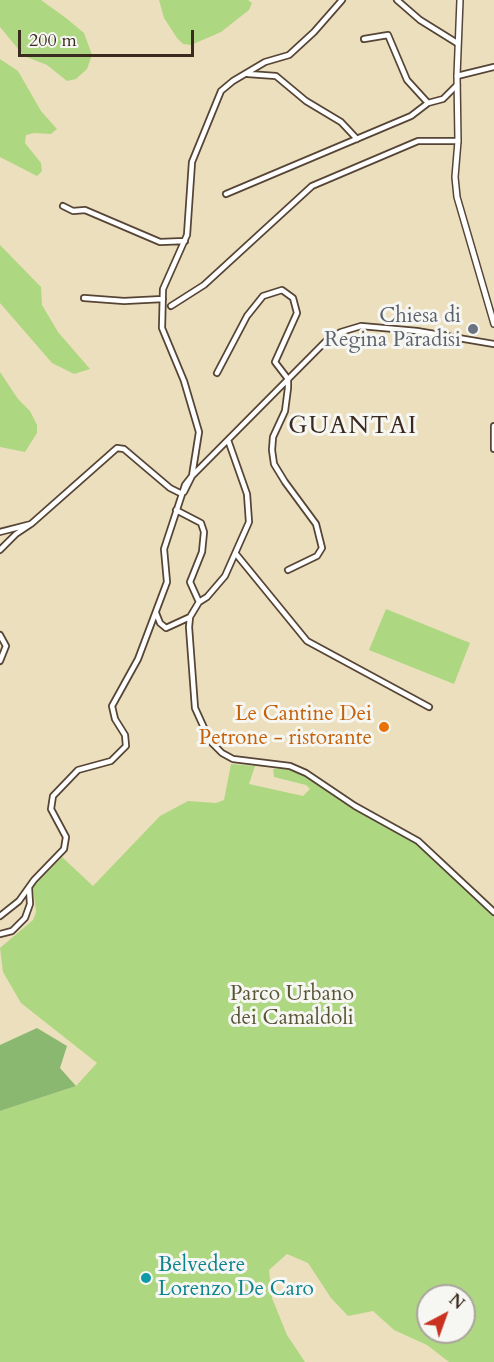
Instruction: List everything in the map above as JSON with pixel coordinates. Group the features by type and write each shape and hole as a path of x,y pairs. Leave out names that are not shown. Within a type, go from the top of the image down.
{"street":[{"path":"192,476 199,432 184,381 162,328 163,290 185,241 191,201 192,162 221,91 265,62 289,55 314,32 342,0"},
{"path":"397,0 420,20 457,43"},
{"path":"460,0 457,43 456,197 494,324"},
{"path":"364,39 388,35 407,80 428,104"},
{"path":"457,76 494,67"},
{"path":"244,74 276,76 306,101 341,122 357,139"},
{"path":"226,194 411,116 428,104 443,99 457,85"},
{"path":"171,306 204,285 312,186 418,141 458,141"},
{"path":"63,206 73,211 85,210 159,242 185,241"},
{"path":"217,373 255,303 269,292 282,290 293,298 297,307 294,323 275,362 288,379 285,411 272,440 272,450 274,464 316,524 322,548 317,556 288,570"},
{"path":"84,298 124,301 164,299"},
{"path":"0,916 19,901 64,849 66,837 51,809 53,796 78,770 111,761 126,746 125,735 115,719 112,706 135,664 156,613 166,582 164,549 185,485 192,476 326,340 352,327 417,332 494,344"},
{"path":"494,426 494,449"},
{"path":"228,440 249,504 249,522 225,576 199,602 190,617 195,708 205,733 222,753 233,759 290,766 306,773 354,806 418,841 494,912"},
{"path":"0,550 117,448 124,449 170,488 182,494"},
{"path":"176,510 203,526 202,552 190,582 199,602"},
{"path":"0,532 31,524"},
{"path":"236,554 307,640 429,707"},
{"path":"156,613 160,623 166,627 190,617"},
{"path":"0,635 6,645 0,661"},
{"path":"0,934 12,931 25,918 30,904 29,888"}],"green space":[{"path":"0,0 41,0 66,18 84,33 92,55 87,69 76,79 67,81 47,65 24,56 0,27"},
{"path":"159,0 248,0 252,3 249,10 221,32 191,45 183,44 177,38 164,18"},
{"path":"0,59 18,71 41,111 57,129 51,134 26,135 25,143 41,163 42,171 37,176 0,157"},
{"path":"0,245 41,287 42,305 58,332 90,369 74,374 52,363 0,303"},
{"path":"0,372 18,399 30,411 37,425 37,433 25,452 0,447"},
{"path":"386,609 470,643 454,684 369,650"},
{"name":"Parco Urbano dei Camaldoli","path":"231,764 255,766 249,784 303,796 310,789 306,785 274,777 273,769 285,768 305,775 355,810 414,842 494,916 494,1362 449,1362 425,1344 476,1344 476,1284 416,1284 416,1340 394,1330 373,1311 348,1316 331,1298 308,1263 287,1254 269,1270 272,1298 287,1335 305,1362 0,1362 0,1111 76,1086 97,1063 21,1003 3,972 0,948 33,920 36,912 33,887 62,857 93,886 160,816 188,801 216,803 224,800"},
{"path":"37,1028 67,1046 60,1068 76,1086 0,1111 0,1045"}],"place":[{"name":"Chiesa di Regina Paradisi","path":"473,329"},
{"name":"Le Cantine Dei Petrone - ristorante","path":"384,727"},
{"name":"Belvedere Lorenzo De Caro","path":"146,1278"}],"district":[{"name":"GUANTAI","path":"353,427"}]}
